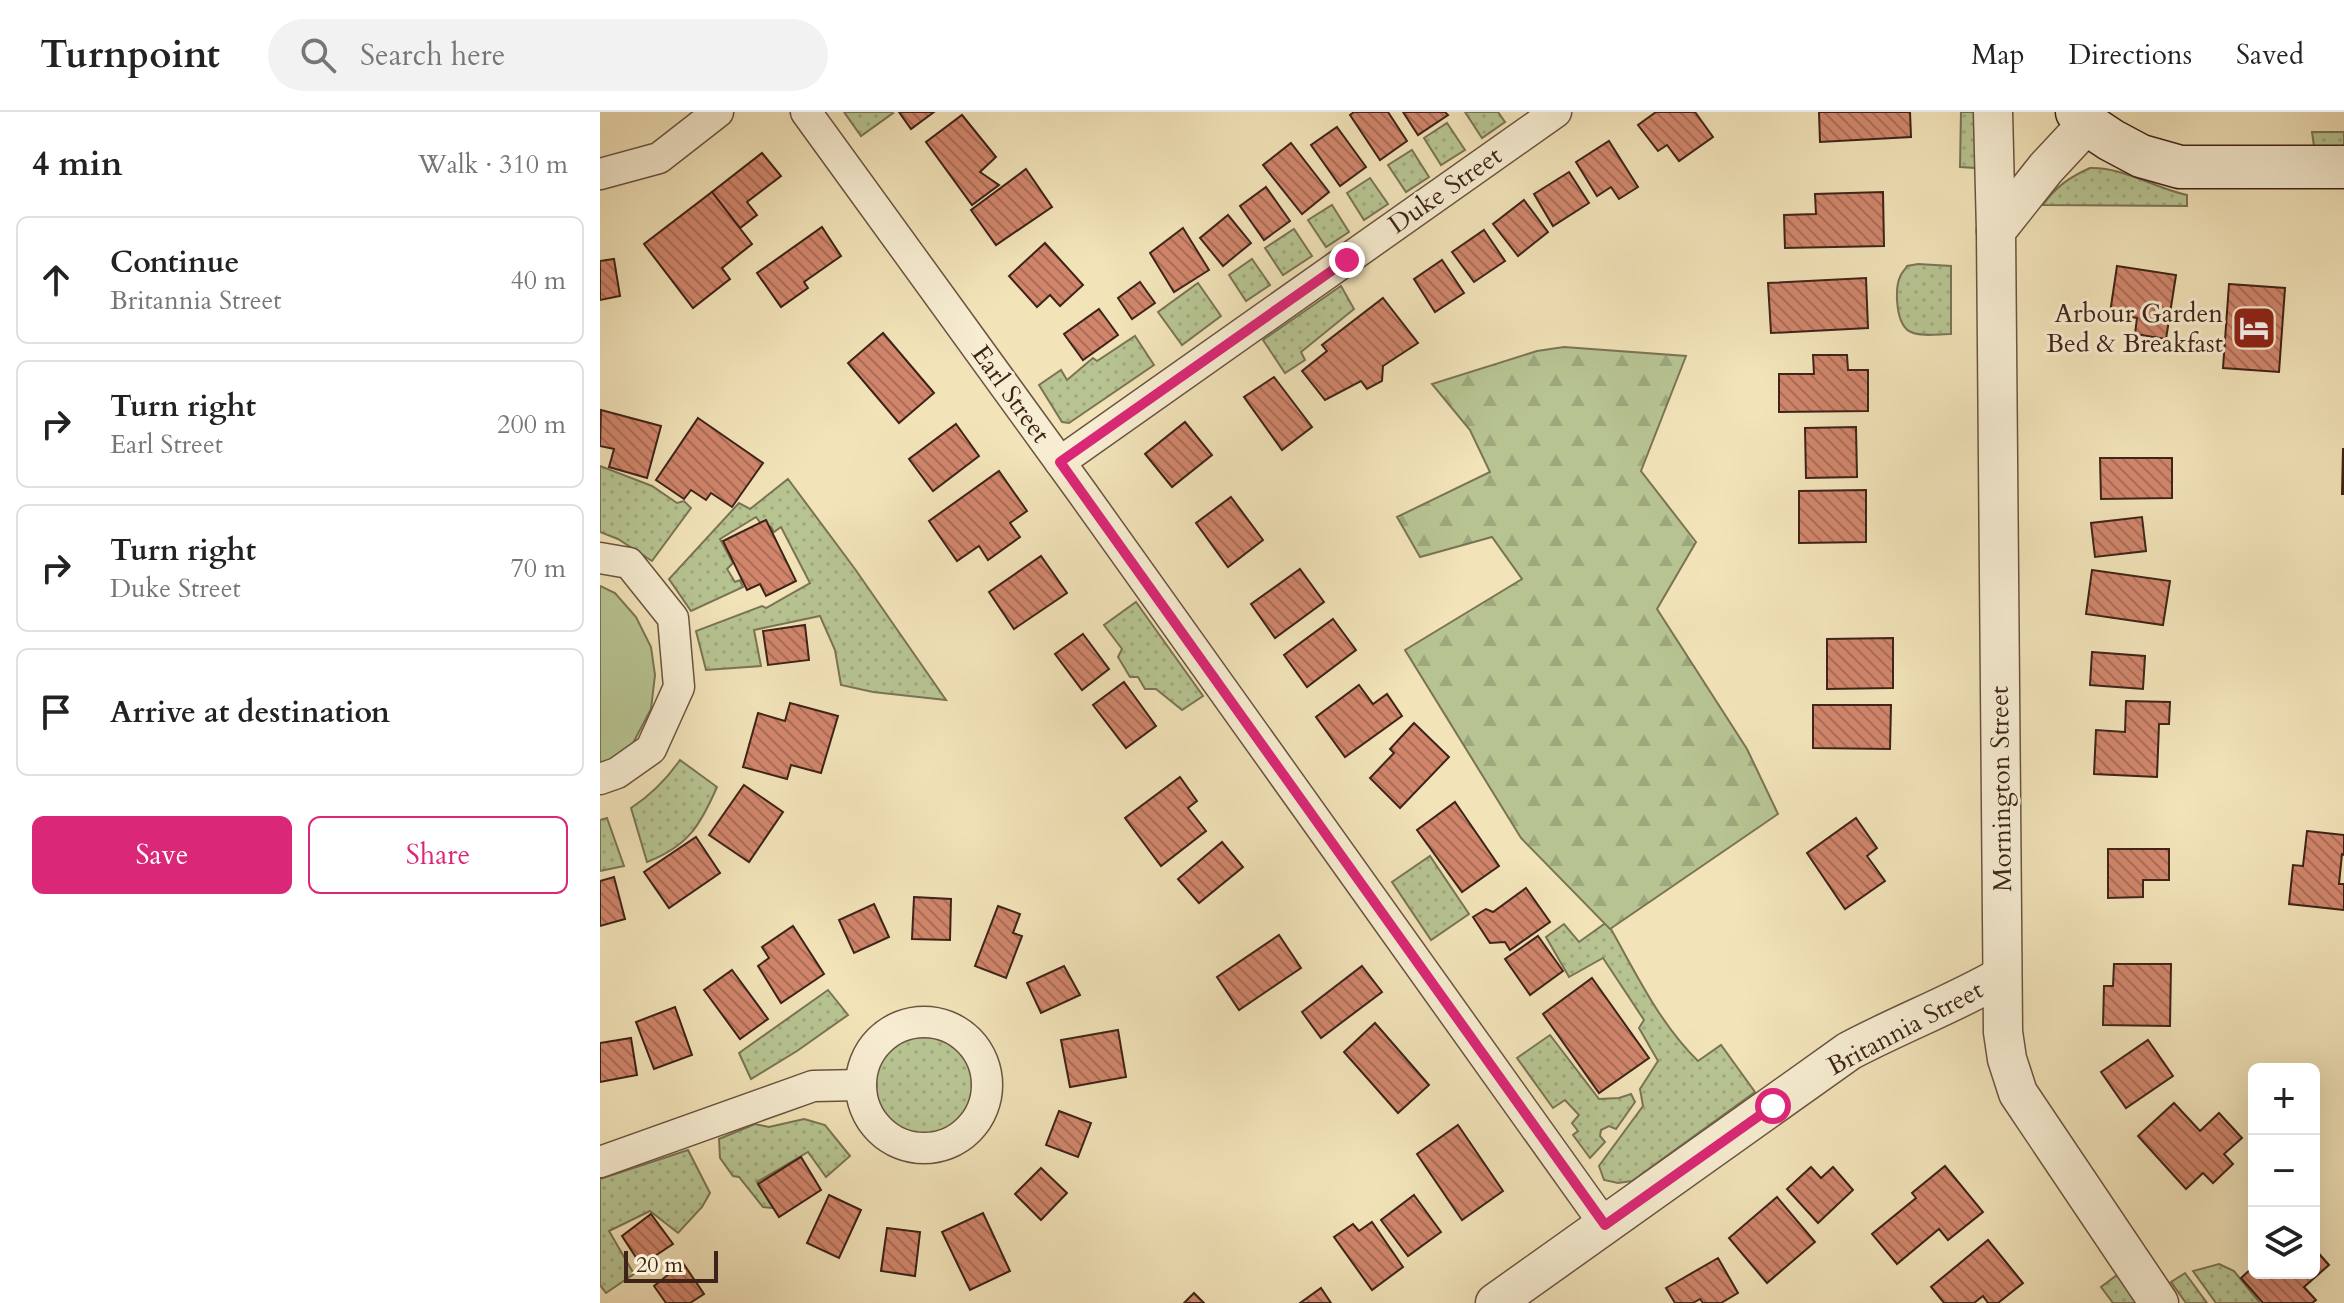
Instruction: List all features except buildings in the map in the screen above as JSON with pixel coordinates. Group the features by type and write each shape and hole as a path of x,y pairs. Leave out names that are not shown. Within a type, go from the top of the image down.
{"main road":[{"path":"2082,118 2141,156 2180,167 2344,167"}],"street":[{"path":"600,174 659,158 718,112"},
{"name":"Earl Street","path":"806,112 1605,1225"},
{"name":"Duke Street","path":"1060,462 1556,112"},
{"name":"Mornington Street","path":"1993,112 2003,1032 2007,1059 2018,1093 2159,1303"},
{"path":"1996,231 2082,118"},
{"path":"600,558 629,563 673,618 679,687 651,749 617,773 600,779"},
{"name":"Britannia Street","path":"1495,1303 1849,1051 1897,1026 1965,998 2002,976"},
{"path":"921,1021 943,1024 969,1039 981,1057 987,1088 982,1110 974,1124 958,1138 937,1147 909,1147 889,1138 875,1125 864,1106 861,1085 864,1064 875,1045 891,1030 921,1021"},
{"path":"600,1162 813,1086 861,1085"}],"green space":[{"path":"844,112 892,112 893,113 861,136"},
{"path":"1465,112 1498,112 1505,122 1482,138"},
{"path":"1961,112 1975,112 1975,168 1960,167"},
{"path":"1447,123 1465,150 1441,165 1424,138"},
{"path":"2312,132 2344,132 2344,146 2314,146"},
{"path":"1412,150 1429,177 1406,192 1388,165"},
{"path":"2090,168 2127,174 2187,195 2187,206 2043,205 2064,183"},
{"path":"1370,178 1388,204 1364,220 1347,193"},
{"path":"1332,205 1349,232 1326,247 1308,220"},
{"path":"1294,229 1312,256 1283,275 1265,248"},
{"path":"1252,259 1270,285 1246,301 1229,275"},
{"path":"1907,266 1951,266 1951,334 1915,334 1902,323 1897,298 1898,283"},
{"path":"1198,283 1221,316 1182,345 1158,312"},
{"path":"1341,286 1354,309 1301,352 1305,360 1285,373 1263,340"},
{"path":"1135,336 1154,365 1069,423 1062,422 1039,385 1061,370 1067,380 1093,358 1097,361"},
{"path":"1564,347 1686,356 1641,471 1696,542 1657,609 1747,749 1778,814 1610,929 1521,838 1405,650 1522,579 1492,537 1420,557 1397,517 1490,472 1470,430 1432,384 1537,351"},
{"path":"600,466 652,486 677,503 684,501 691,508 652,561 618,539 600,532"},
{"path":"788,479 946,700 873,692 841,685 835,650 820,616 754,630 761,666 706,670 696,631 762,606 766,608 810,583 781,527 774,532 756,517 720,539 733,563 727,569 735,582 740,580 743,587 691,611 669,579 739,503 750,509"},
{"path":"600,586 615,593 636,617 651,647 655,675 651,709 632,745 600,769"},
{"path":"1136,602 1203,696 1182,710 1156,689 1145,689 1138,677 1130,677 1118,657 1122,649 1104,625"},
{"path":"680,760 717,787 705,813 683,842 647,862 631,808 658,787"},
{"path":"607,818 624,866 600,871 600,820"},
{"path":"1430,856 1469,914 1431,940 1392,882"},
{"path":"1607,922 1648,994 1684,1046 1698,1061 1721,1045 1755,1092 1632,1181 1618,1183 1604,1180 1599,1166 1643,1106 1640,1089 1658,1061 1639,1028 1644,1020 1603,958 1569,977 1546,937 1564,924 1579,942"},
{"path":"828,990 848,1015 751,1079 739,1053"},
{"path":"917,1030 941,1035 957,1044 967,1054 976,1079 974,1104 966,1119 951,1131 934,1137 916,1137 895,1131 875,1102 871,1088 871,1076 882,1054"},
{"path":"1550,1035 1599,1099 1631,1094 1635,1102 1616,1129 1609,1126 1601,1130 1600,1136 1605,1142 1590,1158 1573,1135 1578,1131 1572,1123 1579,1115 1565,1100 1553,1108 1517,1058"},
{"path":"804,1119 825,1125 850,1156 826,1177 808,1152 757,1182 773,1208 763,1207 720,1158 719,1139 755,1124 769,1127"},
{"path":"688,1150 710,1193 702,1207 678,1233 650,1211 609,1231 634,1274 606,1293 600,1285 600,1179"},
{"path":"2219,1264 2234,1271 2260,1303 2216,1303 2193,1271"},
{"path":"2185,1273 2207,1303 2186,1303 2171,1282"},
{"path":"2117,1275 2137,1303 2113,1303 2101,1287"}],"place":[{"name":"Arbour Garden Bed & Breakfast","path":"2254,328"}],"route":[{"path":"1347,260 1060,462 1605,1225 1773,1106"}]}
